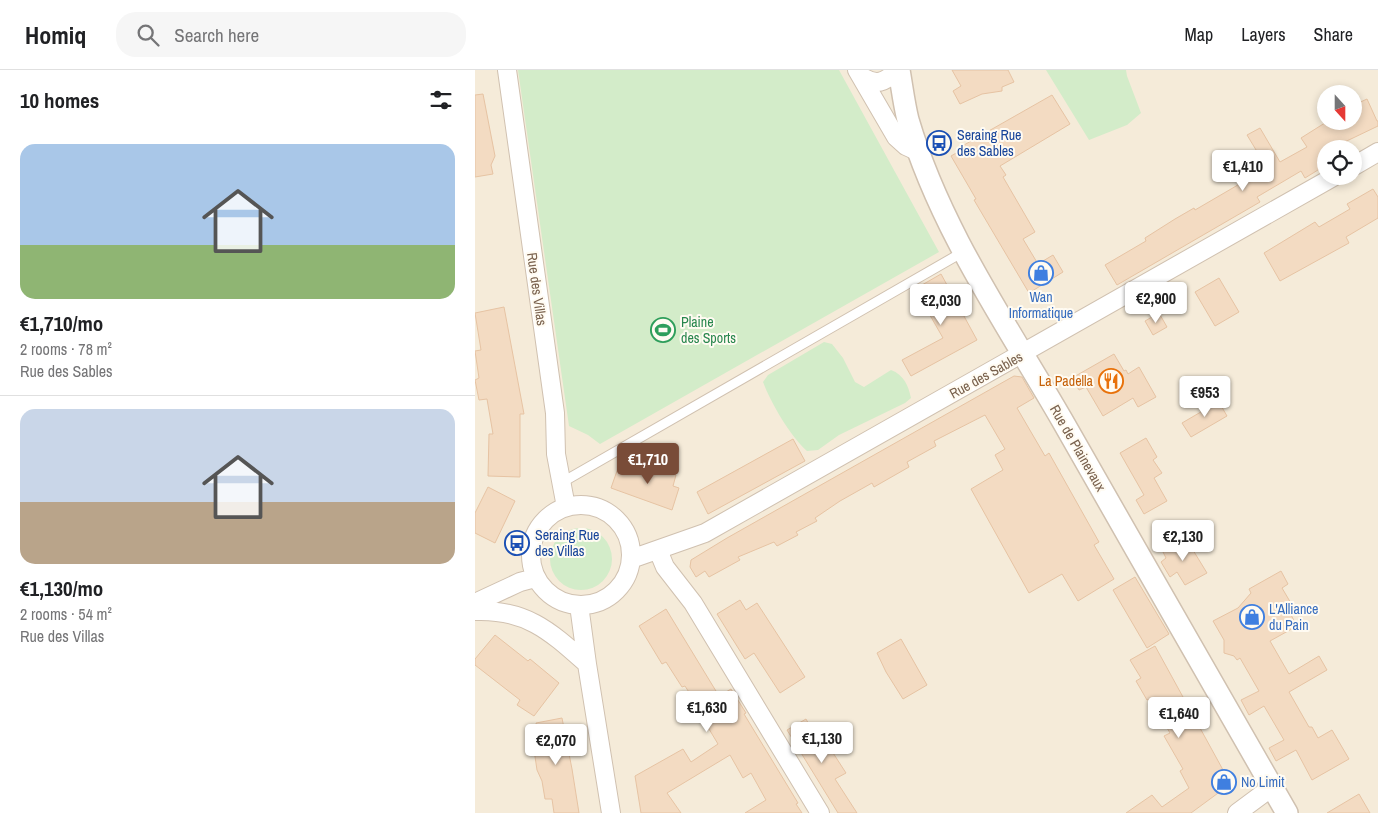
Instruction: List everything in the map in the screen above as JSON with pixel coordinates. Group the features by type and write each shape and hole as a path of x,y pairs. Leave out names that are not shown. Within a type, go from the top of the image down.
{"street":[{"name":"Rue des Villas","path":"507,70 555,413 556,454 566,507"},
{"path":"859,73 870,82 879,82 889,79 898,70"},
{"name":"Rue de Plainevaux","path":"898,70 905,105 919,152 937,198 963,252 1287,813"},
{"path":"859,73 896,137 906,146 919,152"},
{"path":"1362,161 1378,152"},
{"name":"Rue des Sables","path":"631,559 705,533 1319,185"},
{"path":"582,505 598,508 613,516 623,528 630,543 631,559 627,574 620,588 608,598 594,604 579,605 561,602 546,592 535,578 531,561 532,543 539,527 551,515 566,507 582,505"},
{"path":"658,550 665,567 693,603 820,813"},
{"path":"475,602 520,582 535,578"},
{"path":"579,605 611,813"},
{"path":"475,611 501,612 528,619 554,634 587,664"},
{"path":"1237,813 1272,788"}],"lane":[{"path":"561,483 963,252"}],"shaded area":[{"path":"475,70 1378,70 1378,813 475,813"}],"green space":[{"name":"Plaine des Sports","path":"518,70 839,70 939,252 600,444 588,435 569,426"},
{"path":"1046,70 1126,70 1141,113 1127,125 1089,140"},
{"path":"824,342 832,344 843,358 855,382 864,387 891,370 905,381 911,398 905,403 839,435 818,450 807,451 794,437 782,419 763,382 768,375"},
{"path":"575,528 587,528 603,537 610,547 612,559 610,571 603,581 587,590 575,590 564,585 555,576 550,565 550,553 555,542 564,533"}],"building":[{"path":"952,70 1008,70 1014,82 1002,87 1002,91 982,94 960,104 953,91 961,86"},
{"path":"483,94 495,156 491,165 493,174 475,177 475,95"},
{"path":"1052,95 1070,124 1000,166 1006,175 1003,177 1035,232 1023,239 1038,264 1053,255 1063,272 1029,293 974,200 976,199 951,156 958,152 957,149"},
{"path":"1367,99 1378,121 1378,126 1349,140 1317,140 1317,171 1305,178 1301,171 1257,197 1260,202 1117,285 1105,265 1146,241 1145,238 1175,219 1194,208 1195,210 1267,168 1247,135 1260,128 1280,162 1307,147 1301,138 1317,128 1317,130 1363,130 1363,101"},
{"path":"1373,189 1378,197 1378,218 1346,237 1349,243 1280,281 1264,253 1315,222 1319,227 1350,209 1347,204"},
{"path":"941,274 977,340 911,376 902,360 943,338 915,289"},
{"path":"1219,278 1239,312 1215,326 1195,292"},
{"path":"504,307 524,414 520,414 520,477 488,476 489,434 493,434 487,399 479,400 475,380 479,378 475,351 481,350 475,313"},
{"path":"1159,313 1167,327 1153,335 1145,321"},
{"name":"La Padella","path":"1114,354 1124,371 1126,370 1128,374 1139,367 1156,397 1138,407 1133,398 1103,416 1086,387 1079,390 1072,378"},
{"path":"1014,376 1022,377 1034,398 1017,408 1045,456 1049,453 1099,542 1094,545 1114,579 1078,601 1062,574 1029,593 971,489 1003,470 995,455 1005,449 985,415 934,441 936,446 907,462 909,467 874,487 872,483 840,501 815,518 817,521 796,532 798,535 777,546 774,542 738,557 740,560 709,577 705,571 696,577 690,567 691,560"},
{"path":"1216,397 1227,416 1191,437 1182,423 1206,409 1207,403"},
{"path":"1146,438 1157,457 1153,460 1162,473 1154,478 1167,501 1144,514 1136,500 1144,495 1120,453"},
{"path":"793,439 805,461 708,514 697,492"},
{"path":"629,464 652,472 654,467 676,475 673,486 679,488 672,510 611,488 618,468 626,471"},
{"path":"488,487 515,501 495,543 475,533 475,513"},
{"path":"1185,537 1207,573 1185,585 1177,572 1170,577 1161,562 1166,558 1162,550"},
{"path":"1281,571 1288,584 1282,588 1295,610 1290,613 1297,626 1270,641 1289,674 1319,656 1327,670 1289,692 1309,727 1312,727 1318,738 1332,730 1349,759 1312,780 1296,750 1276,761 1269,748 1284,740 1264,706 1249,715 1241,700 1259,691 1240,658 1237,660 1234,656 1224,653 1224,640 1213,621 1238,608 1251,593 1249,589"},
{"path":"1135,577 1169,634 1147,648 1113,590"},
{"path":"740,600 746,610 757,603 805,677 780,693 754,653 745,659 717,614"},
{"path":"666,609 719,696 731,689 802,813 745,813 766,800 751,773 743,778 730,755 667,793 681,813 641,813 635,776 683,749 691,762 718,744 685,686 682,687 666,662 662,664 639,626"},
{"path":"495,635 528,661 530,659 559,683 534,716 517,705 520,700 475,665 475,659"},
{"path":"901,639 927,685 903,699 886,672 877,653"},
{"path":"1155,646 1228,779 1229,785 1191,813 1126,813 1152,795 1162,807 1189,788 1180,771 1183,769 1164,736 1170,733 1150,699 1147,700 1136,681 1141,678 1130,660"},
{"path":"562,718 579,813 554,813 552,799 545,799 542,781 537,770 533,743 539,742 536,723"},
{"path":"806,719 813,732 817,730 826,742 846,773 835,779 857,813 838,813 787,730"},
{"path":"1359,794 1370,813 1327,813"}],"place":[{"name":"Seraing Rue des Sables","path":"939,143"},
{"name":"Wan Informatique","path":"1041,273"},
{"name":"Plaine des Sports","path":"663,330"},
{"name":"La Padella","path":"1111,381"},
{"name":"Seraing Rue des Villas","path":"517,543"},
{"name":"L'Alliance du Pain","path":"1252,617"},
{"name":"No Limit","path":"1224,782"}]}
